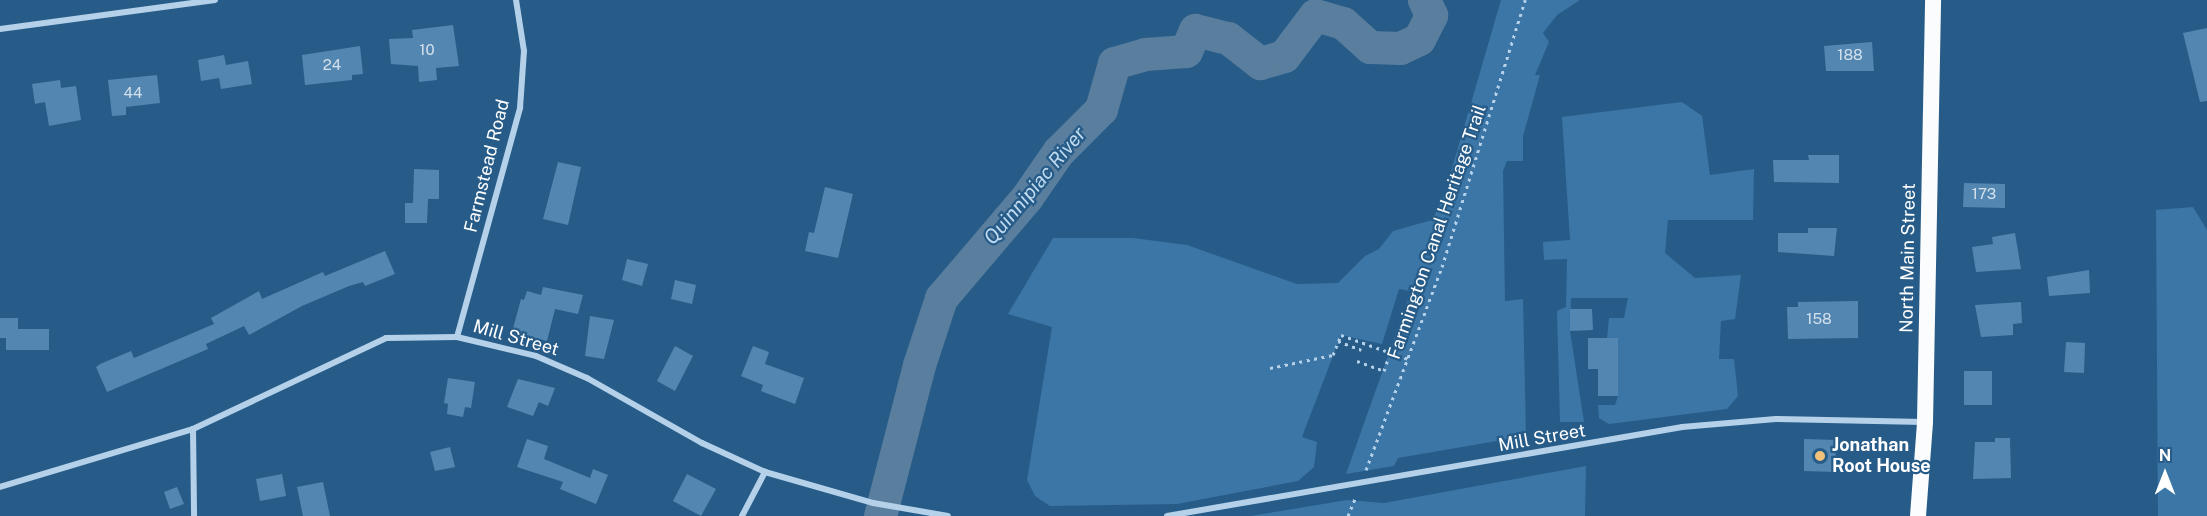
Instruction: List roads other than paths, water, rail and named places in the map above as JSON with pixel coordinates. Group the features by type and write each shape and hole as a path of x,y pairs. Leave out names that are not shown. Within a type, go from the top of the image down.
{"highway":[{"name":"North Main Street","path":"1918,516 1925,422 1933,0"}],"street":[{"path":"0,29 215,0"},
{"name":"Farmstead Road","path":"457,337 520,108 524,51 516,0"},
{"name":"Mill Street","path":"0,487 193,429 386,338 457,337 536,356 587,378 702,443 765,472 873,503 948,516"},
{"name":"Mill Street","path":"1167,516 1682,427 1776,419 1925,422"},
{"path":"193,429 194,516"},
{"path":"742,516 765,472"}],"waterway":[{"name":"Quinnipiac River","path":"880,516 919,365 941,298 1027,197 1058,152 1101,109 1114,63 1145,54 1186,51 1195,30 1228,38 1260,63 1284,56 1315,15 1343,23 1370,47 1400,48 1419,39 1431,15 1424,0"}],"place":[{"name":"Jonathan Root House","path":"1820,456"}]}
